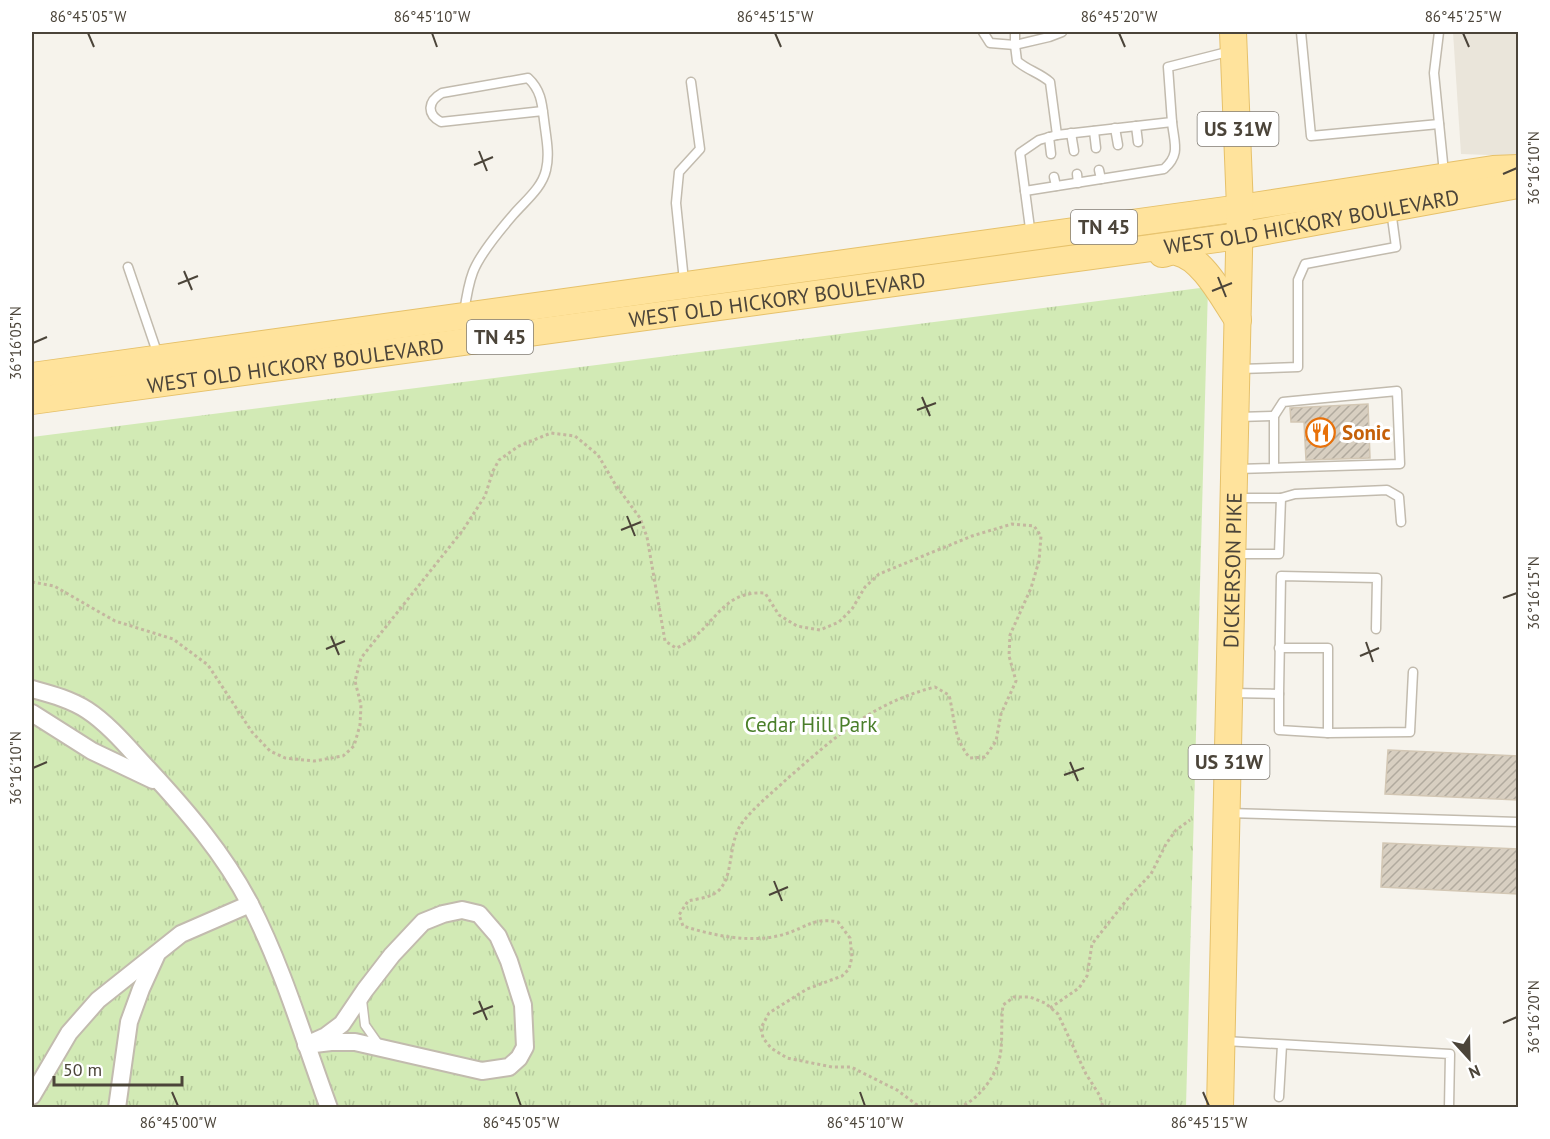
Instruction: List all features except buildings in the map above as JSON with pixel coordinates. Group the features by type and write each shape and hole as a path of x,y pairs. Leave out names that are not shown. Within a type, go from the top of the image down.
{"main road":[{"name":"DICKERSON PIKE","path":"1220,1107 1240,208 1234,41"},
{"name":"WEST OLD HICKORY BOULEVARD","path":"32,401 462,329 684,285 1240,208 1492,169 1518,168"},
{"name":"WEST OLD HICKORY BOULEVARD","path":"32,376 159,358 462,329 1047,262 1239,236 1518,185"},
{"path":"1047,262 1063,267 1176,252 1192,259 1208,274 1238,320"}],"street":[{"path":"32,689 70,701 88,710 186,810 214,847 250,904 272,952 329,1107"},
{"path":"32,713 92,751 162,784"},
{"path":"32,1096 48,1064 76,1025 98,1000 182,934 250,904"},
{"path":"462,910 479,914 498,936 509,961 523,1005 525,1047 519,1058 508,1067 482,1071 355,1042 306,1045 326,1036 342,1024 361,995 423,922 462,910"},
{"path":"117,1107 129,1022 158,952"}],"lane":[{"path":"983,32 990,43 1015,45 1062,32"},
{"path":"1015,32 1017,62 1042,75 1050,82 1053,136 1051,154"},
{"path":"1301,32 1311,136 1439,124"},
{"path":"1439,32 1434,72 1444,177"},
{"path":"1025,191 1056,186 1078,178 1142,169 1164,169 1176,155 1168,67 1234,41"},
{"path":"462,329 469,283 474,269 512,216 539,186 546,173 549,155 543,111 540,94 528,78 442,93 430,103 433,118 441,122 543,111"},
{"path":"684,285 676,203 679,172 700,149 691,82"},
{"path":"1031,237 1020,153 1039,140 1053,136 1173,122"},
{"path":"1136,126 1138,142"},
{"path":"1115,128 1118,144"},
{"path":"1094,130 1096,147"},
{"path":"1071,133 1074,151"},
{"path":"1054,177 1056,186"},
{"path":"1236,369 1298,367 1298,280 1305,264 1396,247 1390,208"},
{"path":"128,267 159,358"},
{"path":"1234,469 1274,468 1400,464 1397,392 1283,402 1274,416 1274,468"},
{"path":"1236,417 1274,416"},
{"path":"1233,498 1281,498 1295,494 1387,490 1399,497 1401,522"},
{"path":"1232,554 1279,554 1281,498"},
{"path":"1376,629 1377,578 1281,576 1279,730 1328,733 1410,732 1413,672"},
{"path":"1279,648 1328,648 1328,733"},
{"path":"1230,693 1279,694"},
{"path":"1227,813 1518,822"},
{"path":"361,995 365,1025 381,1048"},
{"path":"1222,1041 1450,1054 1449,1107"},
{"path":"1279,1096 1282,1045"}],"path":[{"path":"32,582 54,586 115,621 172,639 208,665 252,732 270,751 285,758 314,761 343,756 354,746 360,725 361,705 354,681 361,658 463,530 486,496 492,471 499,460 519,446 551,433 575,436 597,455 640,518 647,537 665,641 676,648 689,642 733,599 749,592 765,593 779,615 797,626 820,630 839,622 879,574 982,533 1012,524 1034,526 1041,536 1039,561 1031,588 1010,634 1010,656 1016,681 1001,714 996,741 985,757 970,758 962,748 955,732 950,695 934,687 884,704 817,752 741,824 731,845 729,871 724,886 713,895 688,901 679,915 683,927 732,938 766,938 785,934 822,919 838,922 850,938 852,957 849,969 842,976 807,989 770,1013 761,1028 763,1038 771,1048 787,1058 832,1067 851,1067 897,1090 921,1107"},
{"path":"1050,1008 1078,987 1087,976 1092,944 1129,897 1151,874 1176,830 1190,820"},
{"path":"959,1107 975,1097 995,1074 1000,1060 1003,1005 1014,997 1030,998 1058,1014 1086,1074 1100,1096 1102,1107"}],"shaded area":[{"path":"1453,32 1518,32 1518,156 1461,154"}],"green space":[{"name":"Cedar Hill Park","path":"1208,287 1186,1107 32,1107 32,437"}],"place":[{"name":"Sonic","path":"1321,432"}]}
